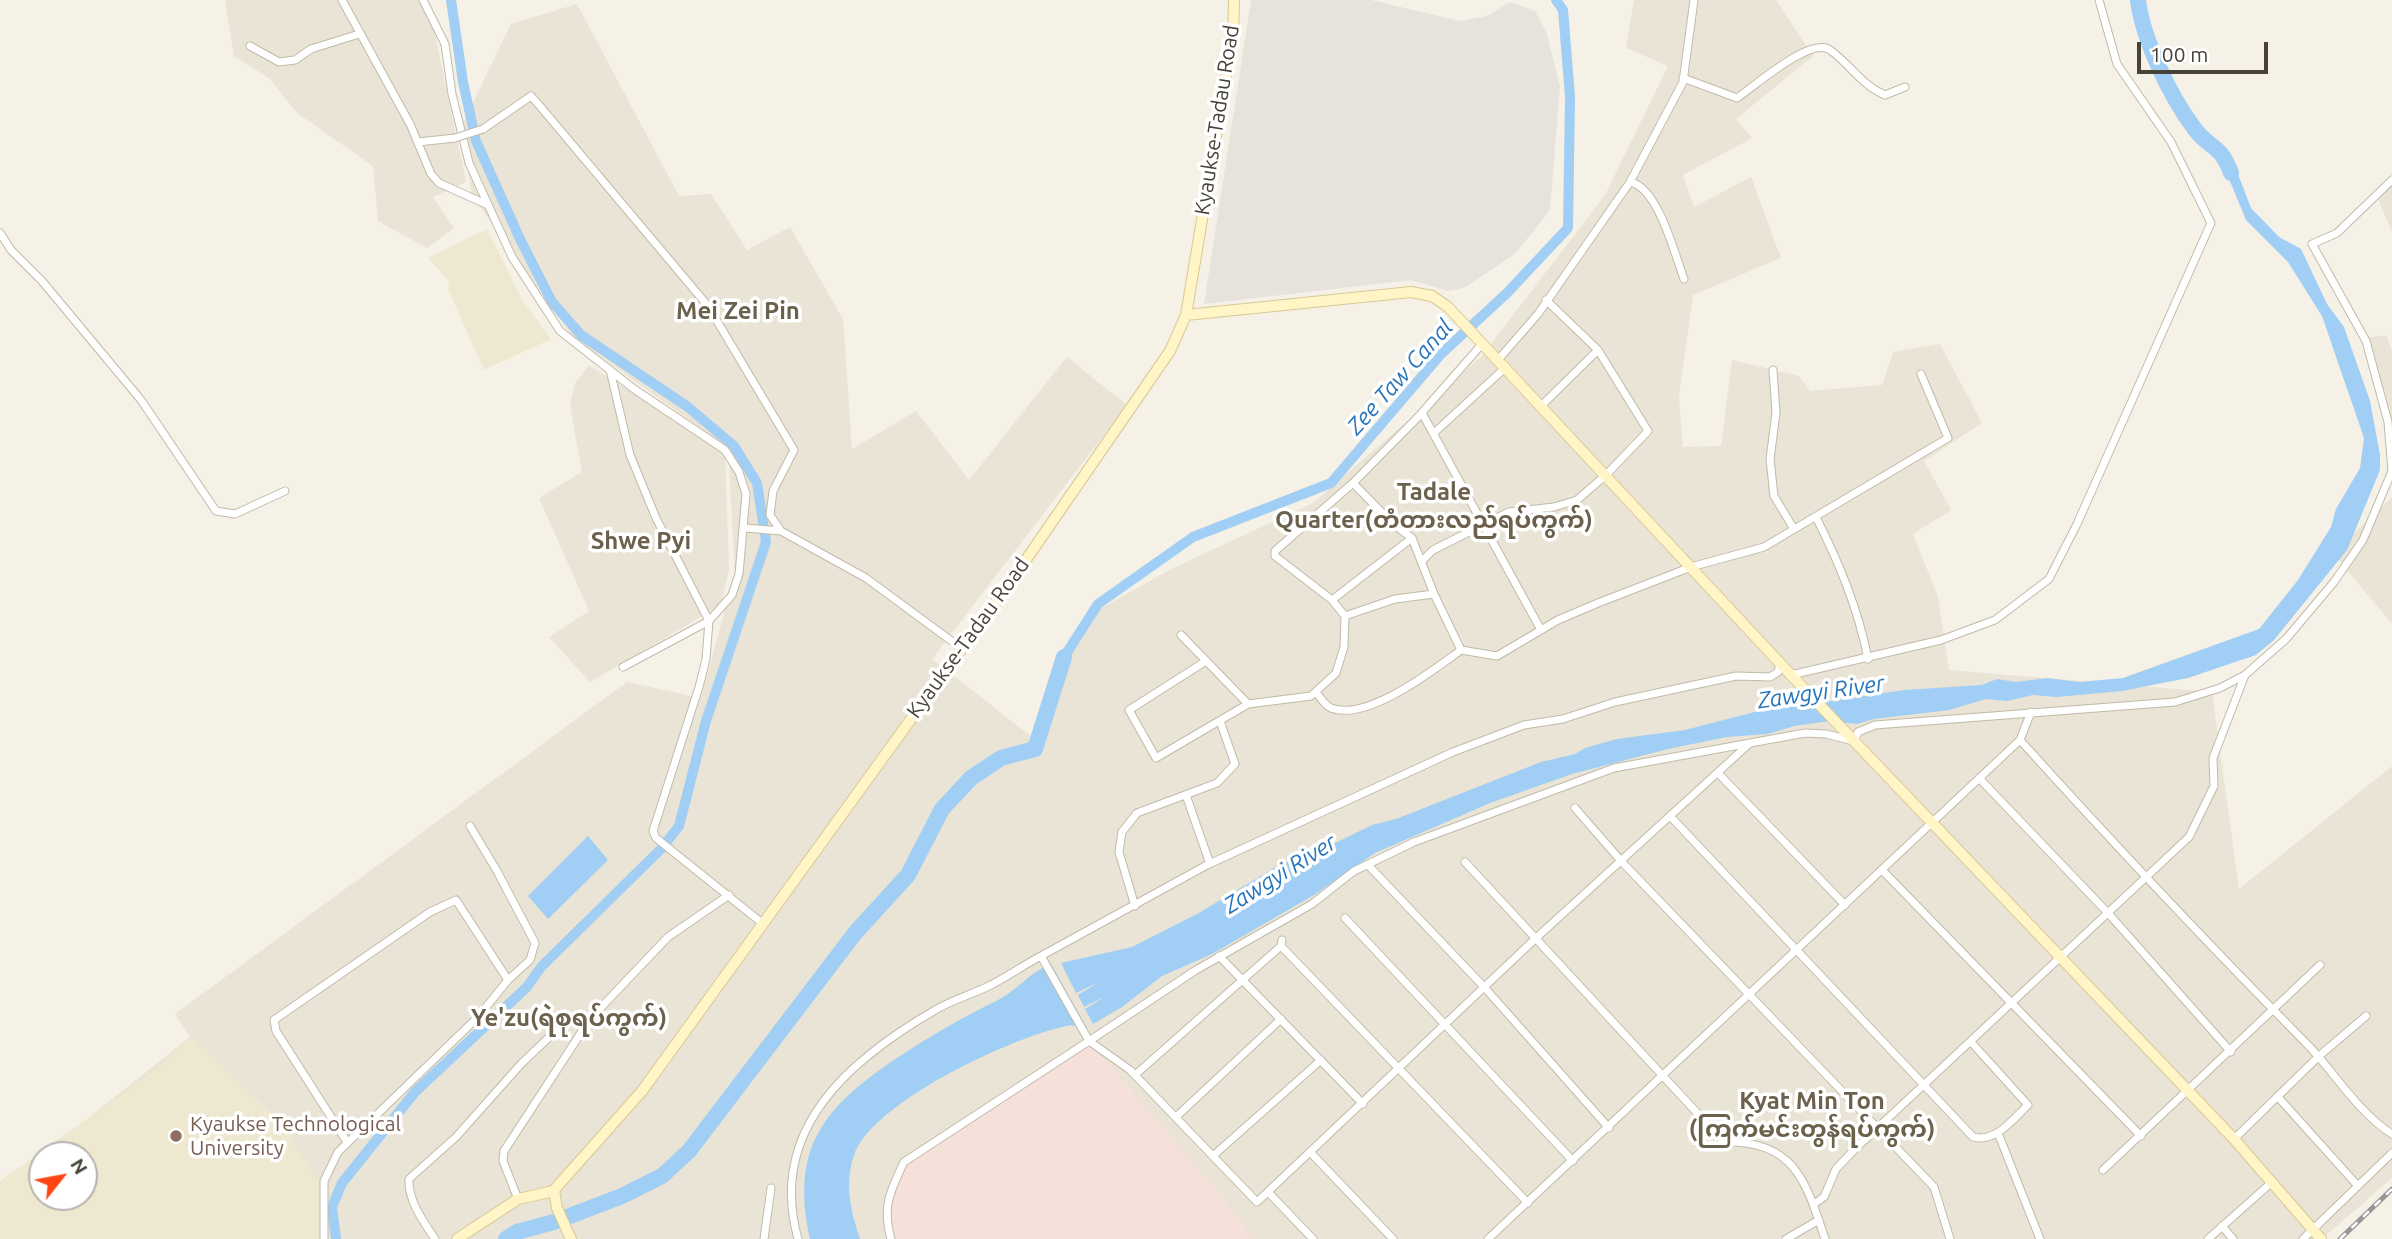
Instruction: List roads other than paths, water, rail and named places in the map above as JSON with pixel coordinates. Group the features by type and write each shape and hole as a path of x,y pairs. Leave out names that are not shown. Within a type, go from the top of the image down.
{"street":[{"path":"342,0 418,142 430,174 439,183 488,205"},
{"path":"423,0 444,44 452,94 469,163 512,257 560,331 609,369 725,450 739,472 746,494 739,574 732,595 709,621 623,667"},
{"name":"Kyaukse-Tadau Road","path":"554,1191 642,1091 1157,373 1185,315 1233,34 1234,0"},
{"path":"1434,433 1502,364 1630,181 1683,78 1694,0"},
{"path":"1791,675 1941,640 1995,620 2049,579 2077,524 2211,223 2171,142 2117,64 2099,0"},
{"path":"250,46 279,62 295,60 311,49 359,34"},
{"path":"1683,78 1737,98 1793,58 1817,46 1829,48 1864,84 1877,92 1885,95 1905,87"},
{"path":"418,142 455,138 483,129 531,96 708,306 794,450 773,491 770,515 781,531"},
{"path":"891,1239 885,1217 889,1194 904,1162 1220,956 1311,904 1367,865 1414,842 1614,768 1805,733 1850,736 1875,725 2175,702 2220,688 2245,675 2287,639 2334,582 2363,540 2392,471 2390,425 2366,341 2312,244 2337,233 2392,180"},
{"path":"1630,181 1641,185 1655,204 1684,279"},
{"path":"0,233 11,250 42,281 141,400 216,511 236,514 285,491"},
{"path":"1185,315 1411,292 1432,296 1455,313 1791,675 2235,1139 2321,1239"},
{"path":"1423,560 1433,550 1510,512 1554,507 1577,500 1606,475 1648,431 1598,350 1546,300"},
{"path":"1206,662 1129,710 1156,758 1248,704 1311,696 1336,673 1344,647 1345,616 1332,600 1275,555 1275,551 1353,483 1422,413 1480,339"},
{"path":"1541,406 1598,350"},
{"path":"609,369 629,455 656,518 709,621 706,659 667,796 654,824 656,838 762,923"},
{"path":"1773,370 1776,413 1770,459 1774,496 1794,529"},
{"path":"1316,692 1326,705 1341,710 1390,699 1461,650 1497,656 1541,630 1598,603 1691,567 1764,547 1948,438 1921,374"},
{"path":"1422,413 1541,630"},
{"path":"1353,483 1393,524 1412,538 1423,560 1434,594 1461,650"},
{"path":"1816,517 1843,573 1861,625 1868,659"},
{"path":"745,528 781,531 866,578 961,648"},
{"path":"1332,600 1412,538"},
{"path":"1345,616 1395,599 1434,594"},
{"path":"1181,635 1248,704"},
{"path":"798,1239 790,1194 794,1157 810,1118 822,1098 870,1055 935,1010 990,986 1210,864 1453,752 1524,725 1736,676 1770,677 1779,672 1780,663"},
{"path":"1814,1204 1824,1197 1836,1169 2189,837 2214,786 2213,758 2245,675"},
{"path":"1488,1239 2020,740 2031,712"},
{"path":"1135,906 1119,852 1122,832 1137,813 1217,783 1235,764 1220,721"},
{"path":"2020,740 2145,878 2319,1056 2379,1126 2392,1134"},
{"path":"1041,956 1089,1041 1135,1075 1257,1202 1401,1069 1535,939 1751,743"},
{"path":"1718,773 1845,905"},
{"path":"1979,778 2108,914 2231,1052"},
{"path":"1186,795 1210,864"},
{"path":"1575,808 1622,862 1934,1187 1950,1239"},
{"path":"1670,816 1973,1137 1982,1140 1998,1133 2028,1105 1971,1042"},
{"path":"324,1239 324,1181 330,1165 347,1142 478,1017 530,960 535,943 498,871 470,826"},
{"path":"1465,862 1724,1142 1760,1143 1775,1150 1789,1162 1814,1204 1825,1239"},
{"path":"1367,865 1485,988 1609,1128"},
{"path":"1882,870 2141,1136"},
{"path":"518,1199 503,1161 504,1150 590,1018 668,937 729,895"},
{"path":"347,1142 276,1031 274,1020 279,1014 453,899 466,913 508,981"},
{"path":"1345,918 1573,1161"},
{"path":"1135,1075 1281,943 1528,1203"},
{"path":"1220,956 1241,981 1363,1104"},
{"path":"2103,1170 2189,1092 2320,965"},
{"path":"2235,1139 2319,1056 2366,1016"},
{"path":"435,1239 415,1205 408,1188 409,1179 456,1137 521,1064 564,1023 590,1018"},
{"path":"1177,1116 1281,1019"},
{"path":"1214,1155 1321,1060"},
{"path":"2278,1097 2358,1186"},
{"path":"1998,1133 2040,1239"},
{"path":"1311,1153 1393,1239"},
{"path":"2303,1239 2392,1153"},
{"path":"2208,1239 2272,1182"},
{"path":"764,1239 771,1188"},
{"path":"457,1239 518,1199 554,1191 557,1209 570,1238"},
{"path":"1268,1192 1313,1239"},
{"path":"1786,1239 1819,1220"},
{"path":"2222,1226 2233,1239"}],"water":[{"path":"2229,151 2251,208 2279,237 2301,249 2327,304 2344,327 2370,401 2380,455 2380,470 2347,550 2274,640 2256,655 2188,678 2122,691 2057,697 2033,695 2007,701 1986,699 1949,710 1874,719 1857,724 1830,721 1794,726 1768,734 1727,737 1668,749 1572,774 1490,803 1375,853 1314,895 1212,954 1162,976 1122,1007 1093,1024 1085,1009 1106,996 1084,1007 1078,995 1099,982 1076,993 1061,963 1132,947 1197,914 1281,864 1313,854 1372,825 1396,819 1541,762 1575,754 1585,748 1617,739 1685,730 1801,700 1811,704 1904,690 1982,685 1997,679 2016,682 2047,678 2079,682 2123,678 2259,629 2298,580 2331,527 2336,509 2360,468 2364,438 2322,316 2288,262 2246,220 2220,157"},
{"path":"588,836 608,860 548,919 528,896"},
{"path":"1051,964 1069,996 1066,1001 1070,998 1077,1010 1072,1013 1078,1012 1087,1028 1068,1025 1013,1043 947,1075 887,1114 866,1135 851,1166 850,1197 860,1239 810,1239 805,1207 805,1179 809,1154 832,1113 871,1076 897,1058 1005,996 1037,971"}],"waterway":[{"path":"336,1239 332,1207 342,1183 415,1092 527,987 541,967 661,849 679,826 706,721 766,542 757,483 734,446 688,407 581,335 552,302 476,141 463,82 451,0"},
{"name":"Zee Taw Canal","path":"1064,657 1098,604 1193,537 1331,483 1441,354 1507,293 1568,228 1570,97 1563,10 1556,0"},
{"name":"Zawgyi River","path":"2138,0 2145,32 2167,84 2199,135 2219,152 2231,173"},
{"path":"506,1239 517,1232 554,1222 622,1196 662,1176 689,1151 855,933 908,875 942,809 971,778 1001,758 1035,749 1064,657"}],"railway":[{"path":"2340,1239 2392,1189"}],"place":[{"name":"Kyaukse Technological University","path":"176,1136"}],"district":[{"name":"Mei Zei Pin","path":"738,311"},
{"name":"Tadale Quarter(တံတားလည်ရပ်ကွက်)","path":"1434,506"},
{"name":"Shwe Pyi","path":"641,541"},
{"name":"Ye'zu(ရဲစုရပ်ကွက်)","path":"569,1018"},
{"name":"Kyat Min Ton (ကြက်မင်းတွန်ရပ်ကွက်)","path":"1812,1115"}]}
